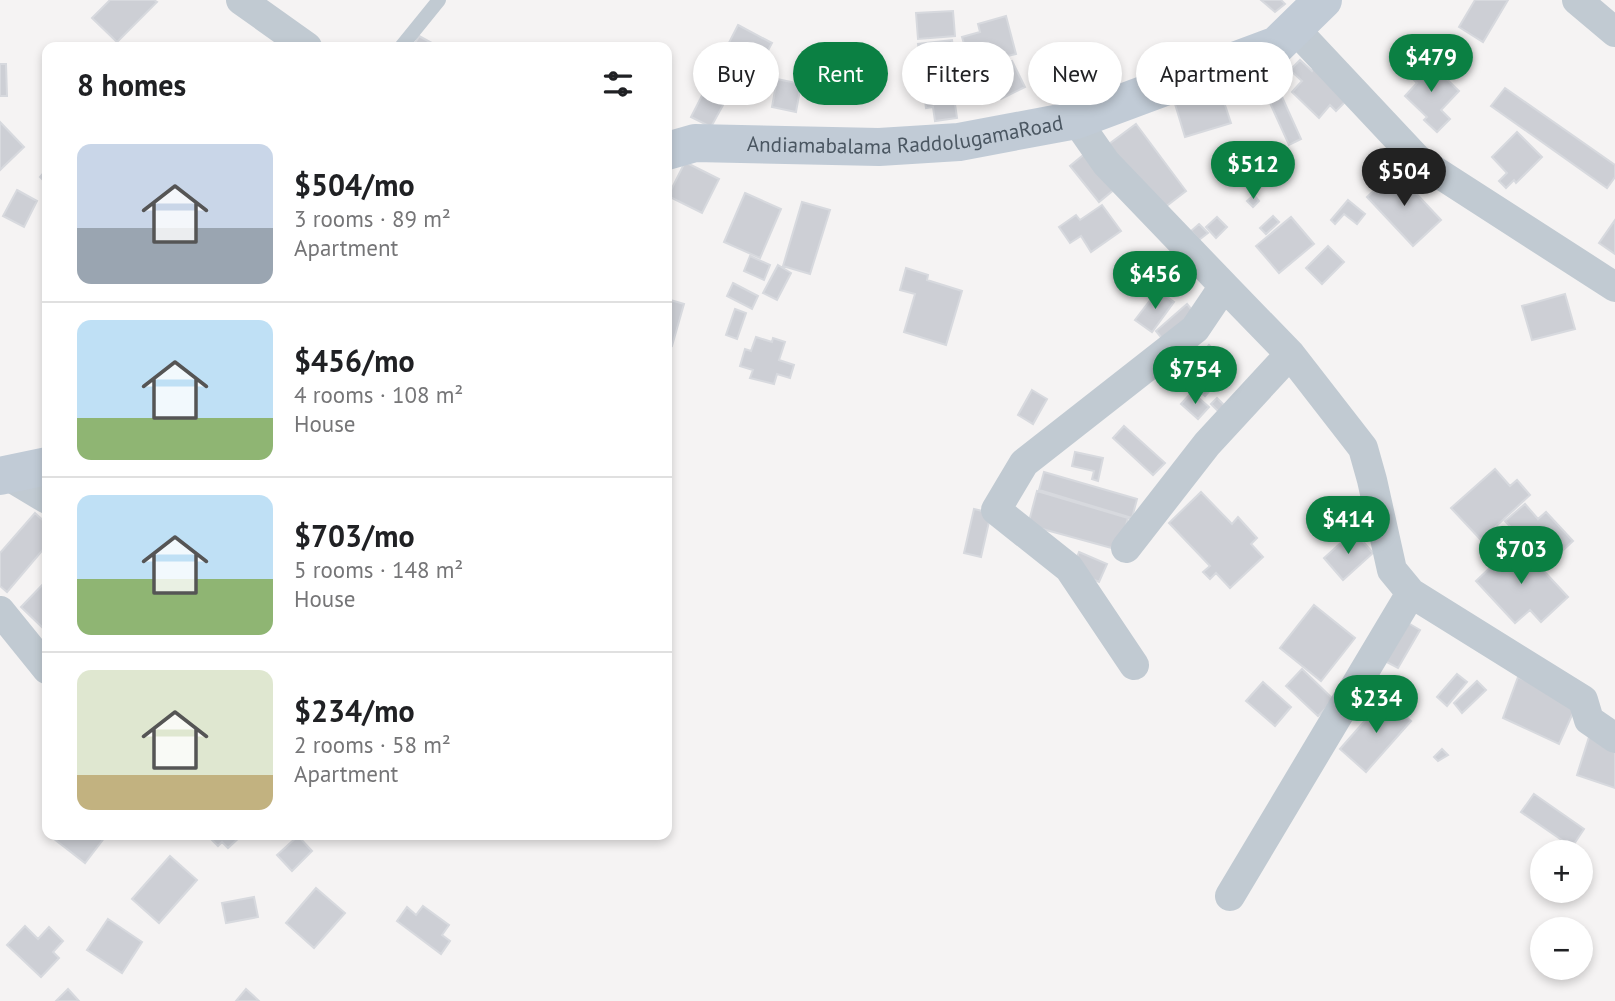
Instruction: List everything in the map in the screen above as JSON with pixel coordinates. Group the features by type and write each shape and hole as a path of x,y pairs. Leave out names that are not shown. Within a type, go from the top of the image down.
{"street":[{"path":"242,0 300,42"},
{"name":"Andiamabalama RaddolugamaRoad","path":"672,150 695,143 879,147 959,142 1076,120 1277,45 1323,0"},
{"path":"1577,0 1615,32"},
{"path":"1294,28 1418,160 1615,287"},
{"path":"1076,120 1106,163 1290,354 1363,448 1392,570 1411,593 1583,700 1589,720 1615,738"},
{"path":"1134,665 1069,568 996,510 1024,463 1195,329 1224,286"},
{"path":"1126,548 1207,444 1290,354"},
{"path":"4,475 42,467"},
{"path":"4,475 42,496"},
{"path":"1230,897 1411,593"},
{"path":"0,611 42,663"}],"lane":[{"path":"405,42 439,0"}],"building":[{"path":"110,0 157,2 117,42 92,18"},
{"path":"1261,0 1281,0 1285,4 1275,12"},
{"path":"1475,0 1508,0 1483,42 1459,27"},
{"path":"953,11 955,36 918,39 916,13"},
{"path":"1006,16 1013,42 963,42 962,37 980,32 978,24"},
{"path":"738,25 770,42 729,42"},
{"path":"419,36 430,42 416,42"},
{"path":"1426,59 1459,91 1441,110 1450,119 1437,132 1424,120 1427,117 1405,96 1417,83 1409,75"},
{"path":"1300,60 1312,71 1317,64 1346,101 1336,111 1330,105 1319,118 1293,93 1302,81 1293,73 1293,67"},
{"path":"0,64 6,64 7,96 0,96"},
{"path":"1014,65 1025,87 1014,92"},
{"path":"779,79 793,82 793,105 797,105 796,112 772,107 779,105"},
{"path":"1505,88 1615,165 1615,177 1607,188 1491,106"},
{"path":"697,105 723,105 711,127 691,117"},
{"path":"926,105 955,105 957,118 935,121 933,107 926,108"},
{"path":"1175,105 1225,105 1231,123 1185,137"},
{"path":"1271,105 1286,105 1301,139 1289,145"},
{"path":"0,122 24,147 0,170"},
{"path":"1136,124 1186,191 1156,214 1105,147"},
{"path":"1517,132 1542,157 1516,183 1514,180 1506,188 1499,181 1507,173 1492,157"},
{"path":"1087,152 1116,188 1099,202 1070,166"},
{"path":"685,162 719,179 702,213 672,198 672,188"},
{"path":"1395,171 1441,220 1413,246 1367,197"},
{"path":"17,190 37,201 24,227 3,216"},
{"path":"745,193 781,209 760,258 724,242"},
{"path":"1254,195 1259,201 1253,207 1247,201"},
{"path":"1348,200 1365,214 1357,224 1344,214 1335,224 1331,220"},
{"path":"802,202 830,210 810,274 783,266"},
{"path":"1102,205 1121,231 1091,252 1081,236 1070,243 1059,227 1076,215 1080,220"},
{"path":"1273,216 1279,222 1266,234 1260,228"},
{"path":"1217,217 1227,227 1216,238 1206,227"},
{"path":"1291,217 1314,244 1279,273 1256,246"},
{"path":"1615,220 1615,254 1599,243"},
{"path":"1199,224 1208,233 1199,240 1191,231"},
{"path":"1328,246 1344,262 1322,284 1306,268"},
{"path":"750,256 770,265 764,280 744,271"},
{"path":"778,265 791,273 777,300 763,293"},
{"path":"906,268 928,275 927,280 962,291 946,345 904,332 915,294 900,290"},
{"path":"733,283 758,296 752,309 727,296"},
{"path":"1158,290 1174,302 1152,332 1135,320"},
{"path":"1565,294 1575,329 1532,340 1522,306"},
{"path":"672,300 684,304 672,346"},
{"path":"1187,304 1196,315 1165,342 1156,331"},
{"path":"735,309 746,313 737,339 726,335"},
{"path":"756,337 772,342 773,338 785,342 779,360 794,365 790,378 777,374 774,384 750,378 753,370 740,366 745,349 751,351"},
{"path":"1209,345 1232,365 1205,396 1182,376"},
{"path":"1032,390 1047,399 1033,424 1018,415"},
{"path":"1192,392 1209,407 1198,419 1181,404"},
{"path":"1217,398 1227,408 1221,414 1211,404"},
{"path":"1124,426 1165,463 1153,475 1113,438"},
{"path":"1075,452 1103,458 1098,481 1092,479 1094,471 1072,466"},
{"path":"1495,469 1510,486 1517,480 1530,495 1481,540 1451,508"},
{"path":"1044,472 1137,499 1132,518 1039,490"},
{"path":"1037,491 1128,518 1119,550 1028,525"},
{"path":"1201,492 1232,524 1238,517 1257,538 1251,544 1263,557 1230,588 1216,573 1210,579 1203,572 1210,566 1169,523"},
{"path":"1525,504 1538,519 1546,512 1573,541 1543,569 1516,539 1519,536 1505,521"},
{"path":"974,509 991,513 981,557 964,553"},
{"path":"35,513 42,519 42,551 7,592 0,586 0,553"},
{"path":"1354,531 1373,553 1343,580 1324,558"},
{"path":"1517,542 1568,597 1541,622 1530,610 1515,623 1476,581"},
{"path":"1079,552 1107,564 1099,582 1072,570"},
{"path":"42,585 42,627 21,607"},
{"path":"1314,605 1355,638 1321,681 1280,648"},
{"path":"1403,620 1420,630 1398,668 1381,659"},
{"path":"1302,669 1334,700 1318,716 1286,686"},
{"path":"1457,674 1467,682 1447,706 1437,697"},
{"path":"1518,677 1577,704 1559,744 1503,718"},
{"path":"1477,681 1486,690 1462,713 1454,703"},
{"path":"1263,682 1291,707 1275,726 1246,701"},
{"path":"1385,698 1411,721 1366,772 1340,749"},
{"path":"1589,737 1615,745 1615,788 1577,775"},
{"path":"1442,749 1448,755 1438,761 1434,757"},
{"path":"1534,794 1584,829 1577,840 1562,840 1521,812"},
{"path":"55,840 103,840 85,863"},
{"path":"212,840 237,840 228,848 222,842 218,846"},
{"path":"294,840 302,840 312,851 292,871 277,855"},
{"path":"170,856 197,880 159,923 132,899"},
{"path":"316,888 345,913 314,948 286,923"},
{"path":"254,897 258,917 226,923 222,903"},
{"path":"423,906 449,925 442,935 450,941 441,954 397,921 407,907 416,915"},
{"path":"108,919 142,942 122,973 87,950"},
{"path":"25,926 38,939 49,927 63,941 53,952 59,958 41,977 7,945"},
{"path":"68,989 79,1001 56,1001"},
{"path":"246,989 259,1001 236,1001"}]}
